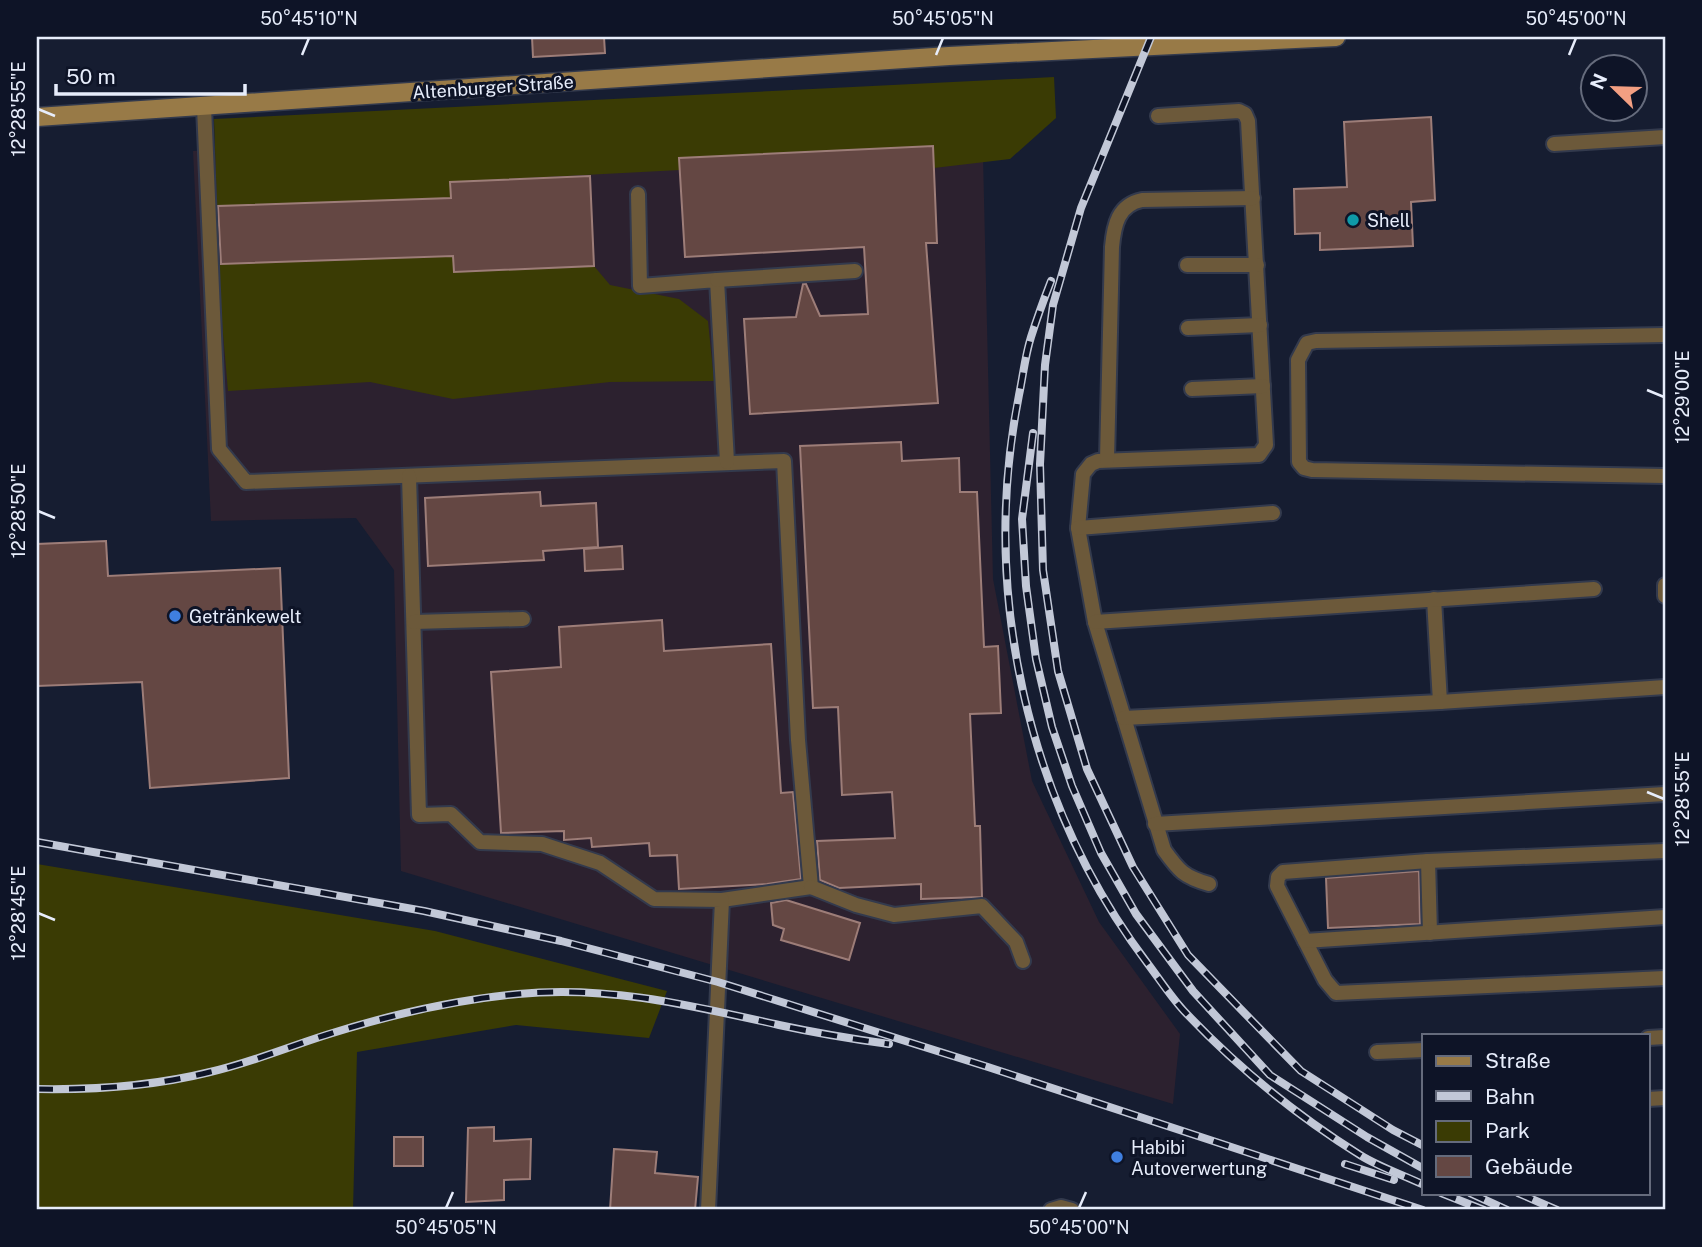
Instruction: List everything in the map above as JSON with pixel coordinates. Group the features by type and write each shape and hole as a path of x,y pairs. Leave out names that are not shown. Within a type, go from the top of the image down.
{"street":[{"name":"Altenburger Straße","path":"37,117 949,57 1336,37"}],"lane":[{"path":"204,107 219,449 246,482 784,461 797,740 811,887"},
{"path":"1158,116 1239,111 1245,114 1248,121 1266,445 1259,455 1107,460 1091,464 1083,474 1078,528 1095,622 1164,850 1188,878 1209,884"},
{"path":"1554,144 1665,136"},
{"path":"638,194 640,286 855,271"},
{"path":"1107,460 1112,247 1116,220 1133,201 1253,198"},
{"path":"1187,265 1256,265"},
{"path":"717,280 727,462"},
{"path":"1188,328 1260,325"},
{"path":"1665,335 1316,341 1307,343 1298,360 1299,462 1304,468 1665,477"},
{"path":"1192,389 1263,386"},
{"path":"410,475 419,815 451,814 480,842 542,844 600,863 654,899 722,900 811,887 856,905 894,915 982,906 1016,942 1023,961"},
{"path":"1078,528 1273,513"},
{"path":"1665,585 1665,596"},
{"path":"1095,622 1594,589"},
{"path":"1434,599 1440,702"},
{"path":"414,622 523,619"},
{"path":"1124,718 1440,702 1665,687"},
{"path":"1155,824 1665,794"},
{"path":"1665,852 1428,861 1283,872 1278,877 1277,886 1325,980 1336,993 1665,978"},
{"path":"1428,861 1430,933"},
{"path":"708,1210 722,900"},
{"path":"1305,941 1665,917"},
{"path":"1377,1052 1422,1050"},
{"path":"1051,1210 1061,1207 1072,1210"}],"shaded area":[{"path":"982,114 993,579 1032,781 1099,922 1180,1034 1173,1104 401,871 394,570 356,518 211,521 193,151"}],"green space":[{"path":"1054,77 1056,118 1010,159 934,168 933,146 680,158 680,170 451,182 451,204 217,206 214,119"},
{"path":"453,249 455,272 594,266 610,285 679,299 708,321 714,381 610,382 453,399 370,382 228,391 217,264 423,257 425,251"},
{"path":"37,864 435,931 667,991 649,1038 516,1025 357,1052 353,1210 37,1210"}],"building":[{"path":"532,37 604,37 605,53 533,57"},
{"path":"1431,117 1435,200 1411,202 1413,246 1320,250 1320,233 1295,234 1294,189 1347,187 1344,122"},
{"path":"933,146 937,243 926,243 938,403 750,414 744,319 796,317 803,284 806,284 820,316 868,314 864,247 685,257 679,158"},
{"path":"590,176 594,266 454,272 453,256 221,264 218,206 451,198 450,182"},
{"path":"901,442 902,461 959,458 960,492 977,492 984,647 998,646 1001,713 970,714 975,826 980,826 982,897 921,899 921,884 839,888 820,880 817,841 895,838 892,792 842,795 838,707 813,708 800,446"},
{"path":"540,492 541,506 596,503 598,547 543,551 544,560 428,566 425,498"},
{"path":"106,541 108,576 280,568 289,778 150,788 142,682 37,686 37,544"},
{"path":"622,546 623,569 585,571 584,549"},
{"path":"662,620 664,651 771,644 781,793 793,792 801,879 767,884 679,889 677,855 650,856 649,843 592,847 591,838 564,840 564,831 501,833 491,672 561,667 559,627"},
{"path":"1419,871 1420,924 1328,928 1326,878"},
{"path":"786,900 860,923 849,960 781,940 784,929 773,925 771,903"},
{"path":"494,1127 494,1141 531,1139 530,1179 504,1180 504,1200 466,1202 468,1128"},
{"path":"394,1137 423,1137 423,1166 394,1166"},
{"path":"614,1149 657,1152 655,1173 698,1177 695,1210 610,1210"}],"railway":[{"path":"1151,37 1081,208 1053,305 1045,365 1040,464 1043,570 1058,671 1087,769 1133,867 1188,955 1301,1071 1393,1130 1422,1145"},
{"path":"1051,281 1029,344 1019,395 1008,469 1006,545 1011,619 1024,693 1044,766 1071,835 1106,902 1148,964 1179,1006 1204,1031 1268,1089 1336,1140 1367,1159 1422,1184"},
{"path":"1033,433 1022,519 1026,586 1036,659 1052,727 1072,786 1101,853 1136,914 1193,991 1270,1075 1367,1137 1422,1168"},
{"path":"37,842 424,911 561,941 718,982 988,1067 1423,1210"},
{"path":"37,1089 81,1089 168,1081 240,1064 397,1015 470,1000 552,992 585,992 650,999 807,1031 889,1044"},
{"path":"1345,1164 1394,1180"},
{"path":"1444,1194 1484,1210"},
{"path":"1472,1194 1507,1210"},
{"path":"1520,1194 1557,1210"}],"place":[{"name":"Shell","path":"1353,220"},
{"name":"Getränkewelt","path":"175,616"},
{"name":"Habibi Autoverwertung","path":"1117,1157"}]}
